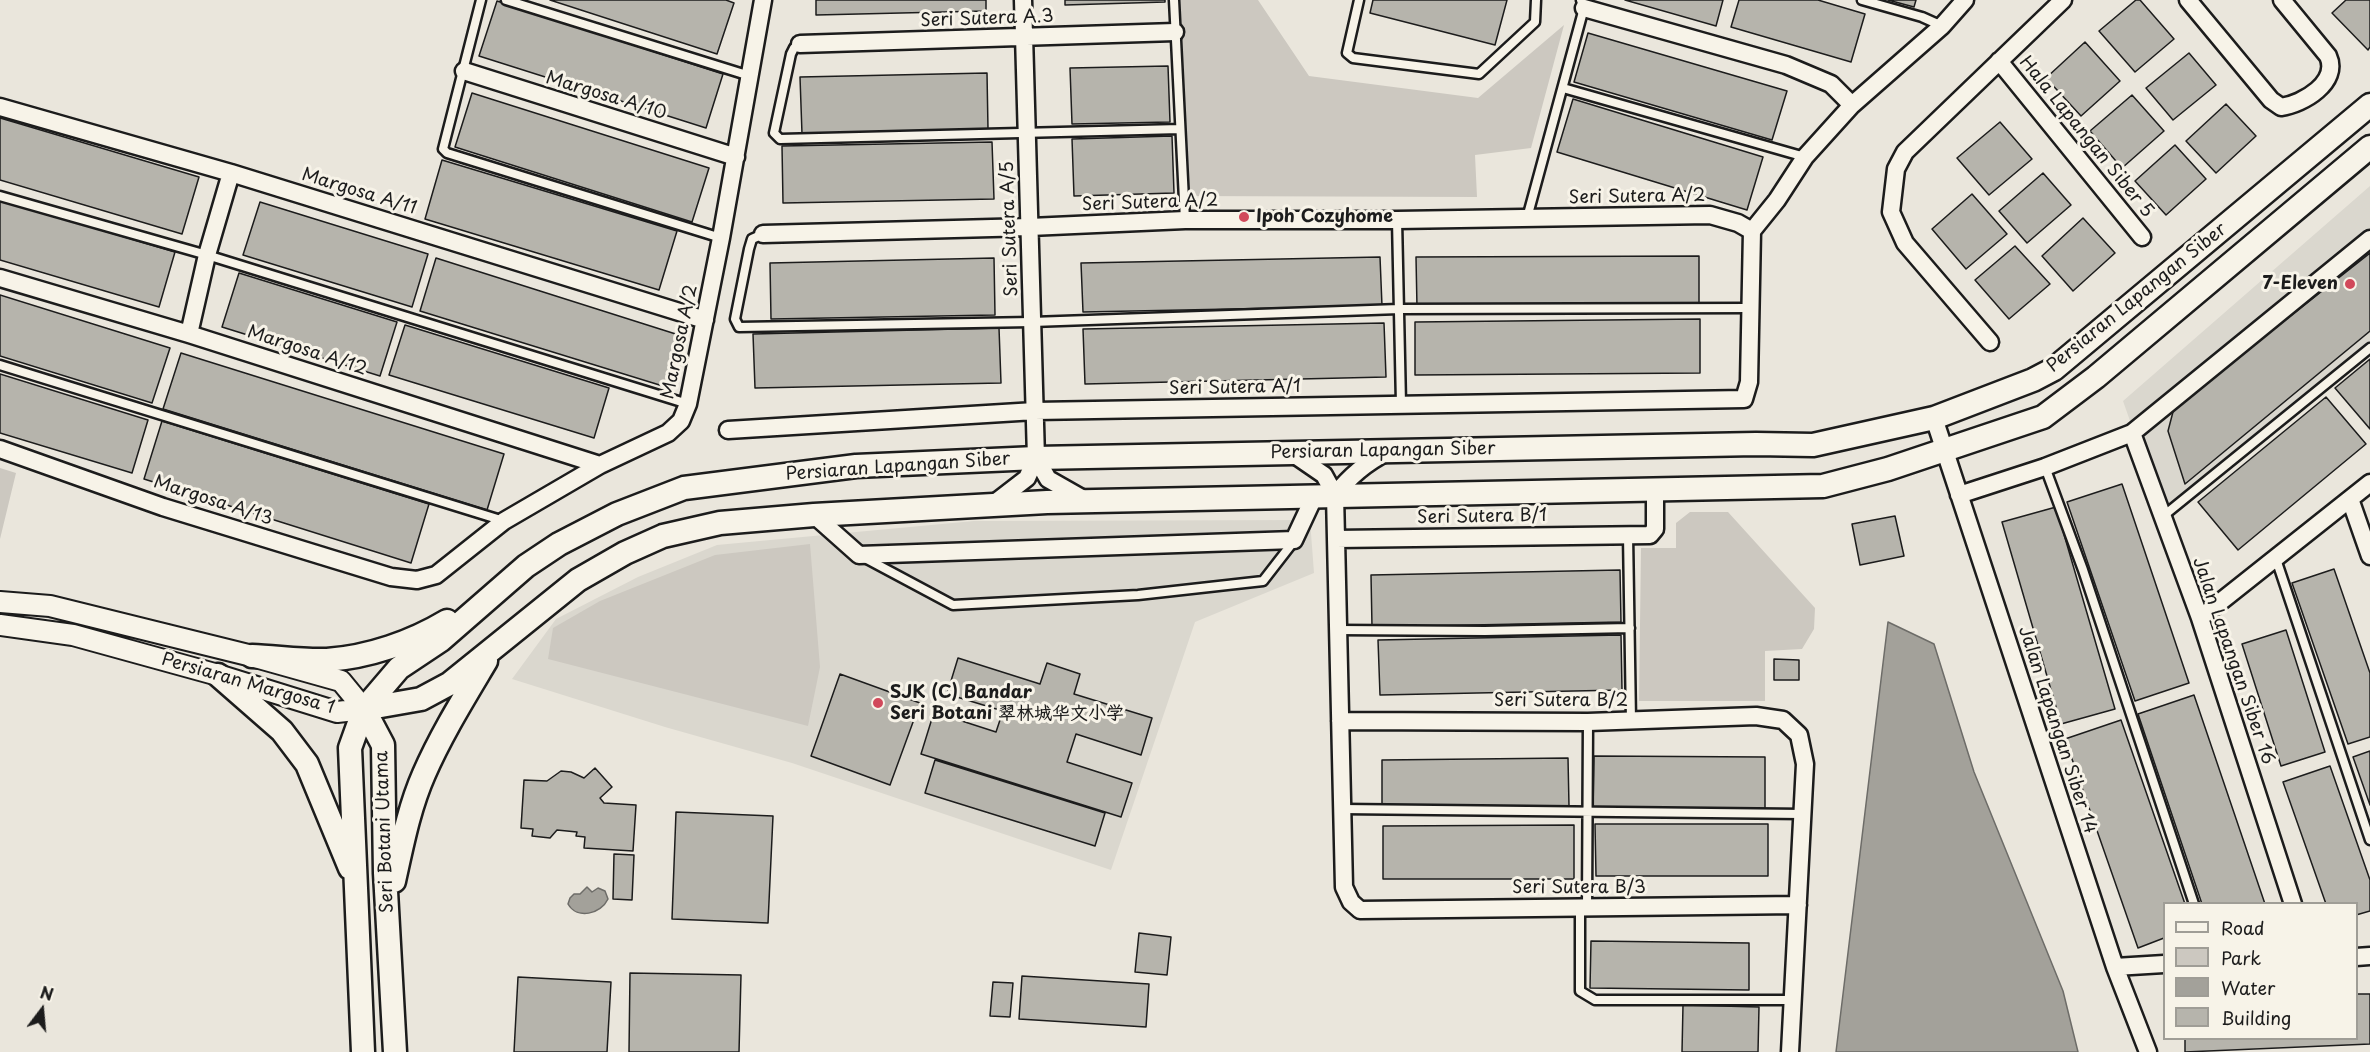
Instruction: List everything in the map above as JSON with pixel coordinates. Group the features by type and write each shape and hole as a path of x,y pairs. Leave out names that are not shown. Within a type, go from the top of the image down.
{"main road":[{"name":"Persiaran Lapangan Siber","path":"364,709 399,668 441,640 526,566 559,544 617,514 684,488 856,466 1036,458 1756,444 1814,445 1934,418 2032,380 2054,369 2370,105"},
{"name":"Persiaran Lapangan Siber","path":"364,709 421,699 449,684 578,580 625,553 663,536 720,523 814,515 1086,501 1822,486 1945,451 2043,417 2096,377 2370,147"},
{"path":"252,656 328,660 380,651 430,631 495,592"},
{"path":"387,911 407,824 423,776 449,723 493,650"},
{"path":"218,675 282,731 307,764 325,812 356,880"},
{"name":"Seri Botani Utama","path":"363,1052 350,747 364,709"},
{"name":"Seri Botani Utama","path":"364,709 383,745 387,911 395,1052"}],"street":[{"name":"Margosa A/2","path":"417,580 436,576 504,521 600,465 668,433 681,421 688,404 721,238 763,0"},
{"name":"Seri Sutera A/5","path":"1023,0 1036,458"},
{"path":"1750,308 1752,231 1777,200 1804,157 1852,105 1942,26 1965,0"},
{"path":"1990,342 1905,243 1891,212 1896,169 1905,152 2063,0"},
{"path":"2188,0 2271,100 2281,107 2293,105 2311,94 2325,81 2331,72 2332,64 2282,0"},
{"path":"1583,4 1786,65 1831,84 1852,105"},
{"name":"Seri Sutera A.3","path":"800,44 1175,32"},
{"name":"Hala Lapangan Siber 5","path":"1999,61 2142,237"},
{"name":"Margosa A/10","path":"464,71 736,157"},
{"name":"Margosa A/11","path":"0,107 231,172 705,320"},
{"path":"189,334 207,255 231,172"},
{"name":"Seri Sutera A/2","path":"763,234 1030,227 1185,220 1396,220 1710,215 1738,223 1752,231"},
{"path":"1959,495 2132,433 2370,239"},
{"name":"Margosa A/12","path":"0,278 189,334 600,465"},
{"name":"Seri Sutera A/1","path":"728,430 1035,411 1744,399 1749,382 1750,308"},
{"name":"Jalan Lapangan Siber 14","path":"1934,418 2115,968 2148,1052"},
{"name":"Jalan Lapangan Siber 16","path":"2132,433 2200,618 2293,902"},
{"name":"Margosa A/13","path":"0,449 163,507 391,577 417,580"},
{"path":"814,515 859,555 1294,540 1325,495 1368,462 1390,451"},
{"path":"1291,453 1308,462 1324,475 1325,495 1336,538 1342,809"},
{"path":"1036,458 1048,479 1086,501"},
{"path":"992,505 1027,478 1036,458"},
{"path":"2200,618 2370,483"},
{"name":"Seri Sutera B/1","path":"1336,538 1650,535 1655,529 1655,489"},
{"path":"2350,499 2370,556"},
{"name":"Persiaran Margosa 1","path":"0,602 50,606 252,656 341,681 364,709"},
{"name":"Persiaran Margosa 1","path":"0,625 74,635 218,675 337,712 364,709"},
{"name":"Seri Sutera B/2","path":"1340,721 1588,722 1756,716 1783,720 1799,735 1804,764 1803,814"},
{"name":"Seri Sutera B/3","path":"1342,809 1344,887 1351,902 1360,910 1798,905"},
{"path":"1790,1052 1803,814"},
{"path":"2115,968 2163,964"}],"lane":[{"path":"481,0 443,148 447,153 721,238"},
{"path":"506,0 750,75"},
{"path":"1174,0 1185,220"},
{"path":"1359,0 1347,53 1353,58 1479,74 1535,22 1536,0"},
{"path":"1862,0 1922,17 1942,26"},
{"path":"1527,218 1563,88 1583,4"},
{"path":"800,44 791,54 776,121 774,133 780,139 1180,129"},
{"path":"1563,88 1804,157"},
{"path":"0,196 207,255 688,404"},
{"path":"1396,220 1401,404"},
{"path":"763,234 752,239 749,249 735,319 739,327 1032,322 1399,309 1750,308"},
{"path":"2162,517 2370,348"},
{"path":"0,365 504,521"},
{"path":"2045,466 2083,570 2194,902"},
{"path":"1628,535 1631,721"},
{"path":"859,555 953,605 1138,595 1263,581 1294,540"},
{"path":"2276,559 2370,840"},
{"path":"1338,630 1485,631 1630,628"},
{"path":"1588,722 1588,812 1580,991 1595,1000 1794,1000"},
{"path":"1342,809 1803,814"}],"shaded area":[{"path":"2370,186 2370,347 2164,517 2123,401"},
{"name":"SJK (C) Bandar Seri Botani 翠林城华文小学","path":"1310,520 1314,573 1195,622 1111,870 792,763 665,727 512,679 556,619 638,577 717,545 974,521"}],"green space":[{"path":"1178,0 1258,0 1309,76 1478,98 1564,25 1531,148 1475,155 1477,197 1186,196 1180,129"},
{"path":"0,468 16,473 0,539"},
{"path":"1690,512 1728,512 1815,608 1814,629 1802,649 1765,651 1765,701 1639,701 1641,548 1676,548 1676,523"},
{"path":"810,544 820,667 808,726 548,659 553,628 600,601 715,555"}],"water":[{"path":"1888,622 1934,644 1974,772 2063,991 2078,1052 1836,1052"},
{"path":"587,887 592,892 598,888 605,891 608,899 595,911 577,912 568,904 570,898 574,894 580,894"}],"building":[{"path":"550,0 726,0 734,3 717,54"},
{"path":"816,0 986,0 986,11 816,15"},
{"path":"1065,0 1165,0 1165,2 1065,5"},
{"path":"1373,0 1507,0 1495,45 1370,13"},
{"path":"1625,0 1723,0 1716,26"},
{"path":"1739,0 1818,0 1865,14 1851,62 1731,27"},
{"path":"1888,0 1916,0 1914,7"},
{"path":"2136,0 2140,0 2174,39 2135,72 2099,31"},
{"path":"2346,0 2370,0 2370,47 2368,50 2332,13"},
{"path":"497,1 723,74 706,128 479,56"},
{"path":"1588,33 1787,91 1772,140 1574,82"},
{"path":"2085,42 2120,81 2081,116 2046,78"},
{"path":"2189,53 2216,85 2173,120 2146,88"},
{"path":"1168,66 1170,122 1072,124 1070,68"},
{"path":"987,73 988,129 802,134 800,77"},
{"path":"472,93 709,168 692,222 455,147"},
{"path":"2132,95 2164,131 2122,168 2090,131"},
{"path":"1573,99 1763,157 1747,210 1557,152"},
{"path":"2226,104 2256,136 2216,173 2186,141"},
{"path":"0,118 199,177 182,234 0,180"},
{"path":"2000,122 2032,159 1989,195 1957,158"},
{"path":"1172,136 1174,193 1074,196 1072,139"},
{"path":"992,142 994,199 783,203 782,146"},
{"path":"2175,145 2206,179 2166,215 2135,181"},
{"path":"442,160 677,231 659,290 425,219"},
{"path":"2043,173 2071,205 2027,243 1999,211"},
{"path":"1972,194 2007,234 1966,269 1932,229"},
{"path":"0,200 175,252 159,307 0,260"},
{"path":"260,202 428,254 412,307 243,255"},
{"path":"2083,218 2115,253 2073,291 2042,256"},
{"path":"2015,246 2050,284 2009,319 1975,280"},
{"path":"2370,253 2370,331 2185,484 2168,431 2174,408"},
{"path":"1699,256 1699,307 1417,308 1416,257"},
{"path":"1380,257 1382,306 1083,312 1081,263"},
{"path":"436,258 682,336 666,387 420,311"},
{"path":"994,258 995,315 771,319 770,263"},
{"path":"239,273 397,322 380,376 222,327"},
{"path":"0,295 170,348 152,403 0,356"},
{"path":"1700,319 1700,373 1415,375 1415,322"},
{"path":"1384,323 1386,377 1085,384 1083,329"},
{"path":"405,325 609,388 594,438 389,375"},
{"path":"999,328 1001,383 755,388 753,334"},
{"path":"181,353 504,454 487,510 163,409"},
{"path":"2370,359 2370,429 2335,388"},
{"path":"0,374 148,420 132,473 0,433"},
{"path":"2326,397 2366,444 2238,550 2198,502"},
{"path":"162,421 429,504 411,563 144,479"},
{"path":"2122,484 2189,683 2135,701 2067,502"},
{"path":"2056,507 2115,709 2061,724 2002,522"},
{"path":"1895,516 1904,556 1860,565 1852,524"},
{"path":"2334,569 2370,673 2370,737 2348,744 2292,583"},
{"path":"1620,570 1621,622 1372,627 1371,575"},
{"path":"2286,630 2325,752 2281,766 2242,644"},
{"path":"1621,635 1622,690 1380,695 1378,640"},
{"path":"958,658 1040,684 1047,663 1080,674 1074,694 1152,718 1141,755 1076,734 1067,762 1132,783 1121,817 921,754 934,712 996,732 1003,711 947,694"},
{"path":"1774,659 1799,660 1799,680 1774,680"},
{"path":"840,674 920,703 890,785 811,756"},
{"path":"2194,695 2264,902 2201,902 2138,714"},
{"path":"2121,720 2184,902 2163,902 2163,938 2138,948 2065,739"},
{"path":"2370,751 2370,805 2353,757"},
{"path":"1594,756 1765,757 1765,811 1593,810"},
{"path":"1568,758 1569,806 1382,808 1382,760"},
{"path":"935,760 1105,813 1095,846 925,793"},
{"path":"2330,766 2370,880 2370,911 2358,914 2358,902 2325,902 2283,782"},
{"path":"595,768 612,787 600,798 604,803 636,805 633,851 584,848 585,837 576,836 577,832 557,830 550,838 532,836 533,829 521,828 524,780 547,781 561,771 571,772 584,778"},
{"path":"676,812 773,816 768,923 672,919"},
{"path":"1595,824 1768,824 1768,876 1596,876"},
{"path":"1574,825 1574,879 1383,879 1383,826"},
{"path":"614,854 634,855 632,900 613,899"},
{"path":"1139,933 1171,937 1167,975 1135,972"},
{"path":"1591,941 1749,943 1749,990 1590,988"},
{"path":"630,973 741,975 739,1052 629,1052"},
{"path":"1022,976 1149,984 1146,1027 1019,1019"},
{"path":"518,977 611,982 607,1052 514,1052"},
{"path":"993,982 1013,983 1010,1017 990,1016"},
{"path":"2358,994 2370,994 2370,1044 2185,1052 2185,1040 2358,1040"},
{"path":"1683,1005 1759,1007 1758,1052 1682,1052"}],"place":[{"name":"Ipoh Cozyhome","path":"1244,217"},
{"name":"7-Eleven","path":"2350,284"},
{"name":"SJK (C) Bandar Seri Botani 翠林城华文小学","path":"878,703"}]}
